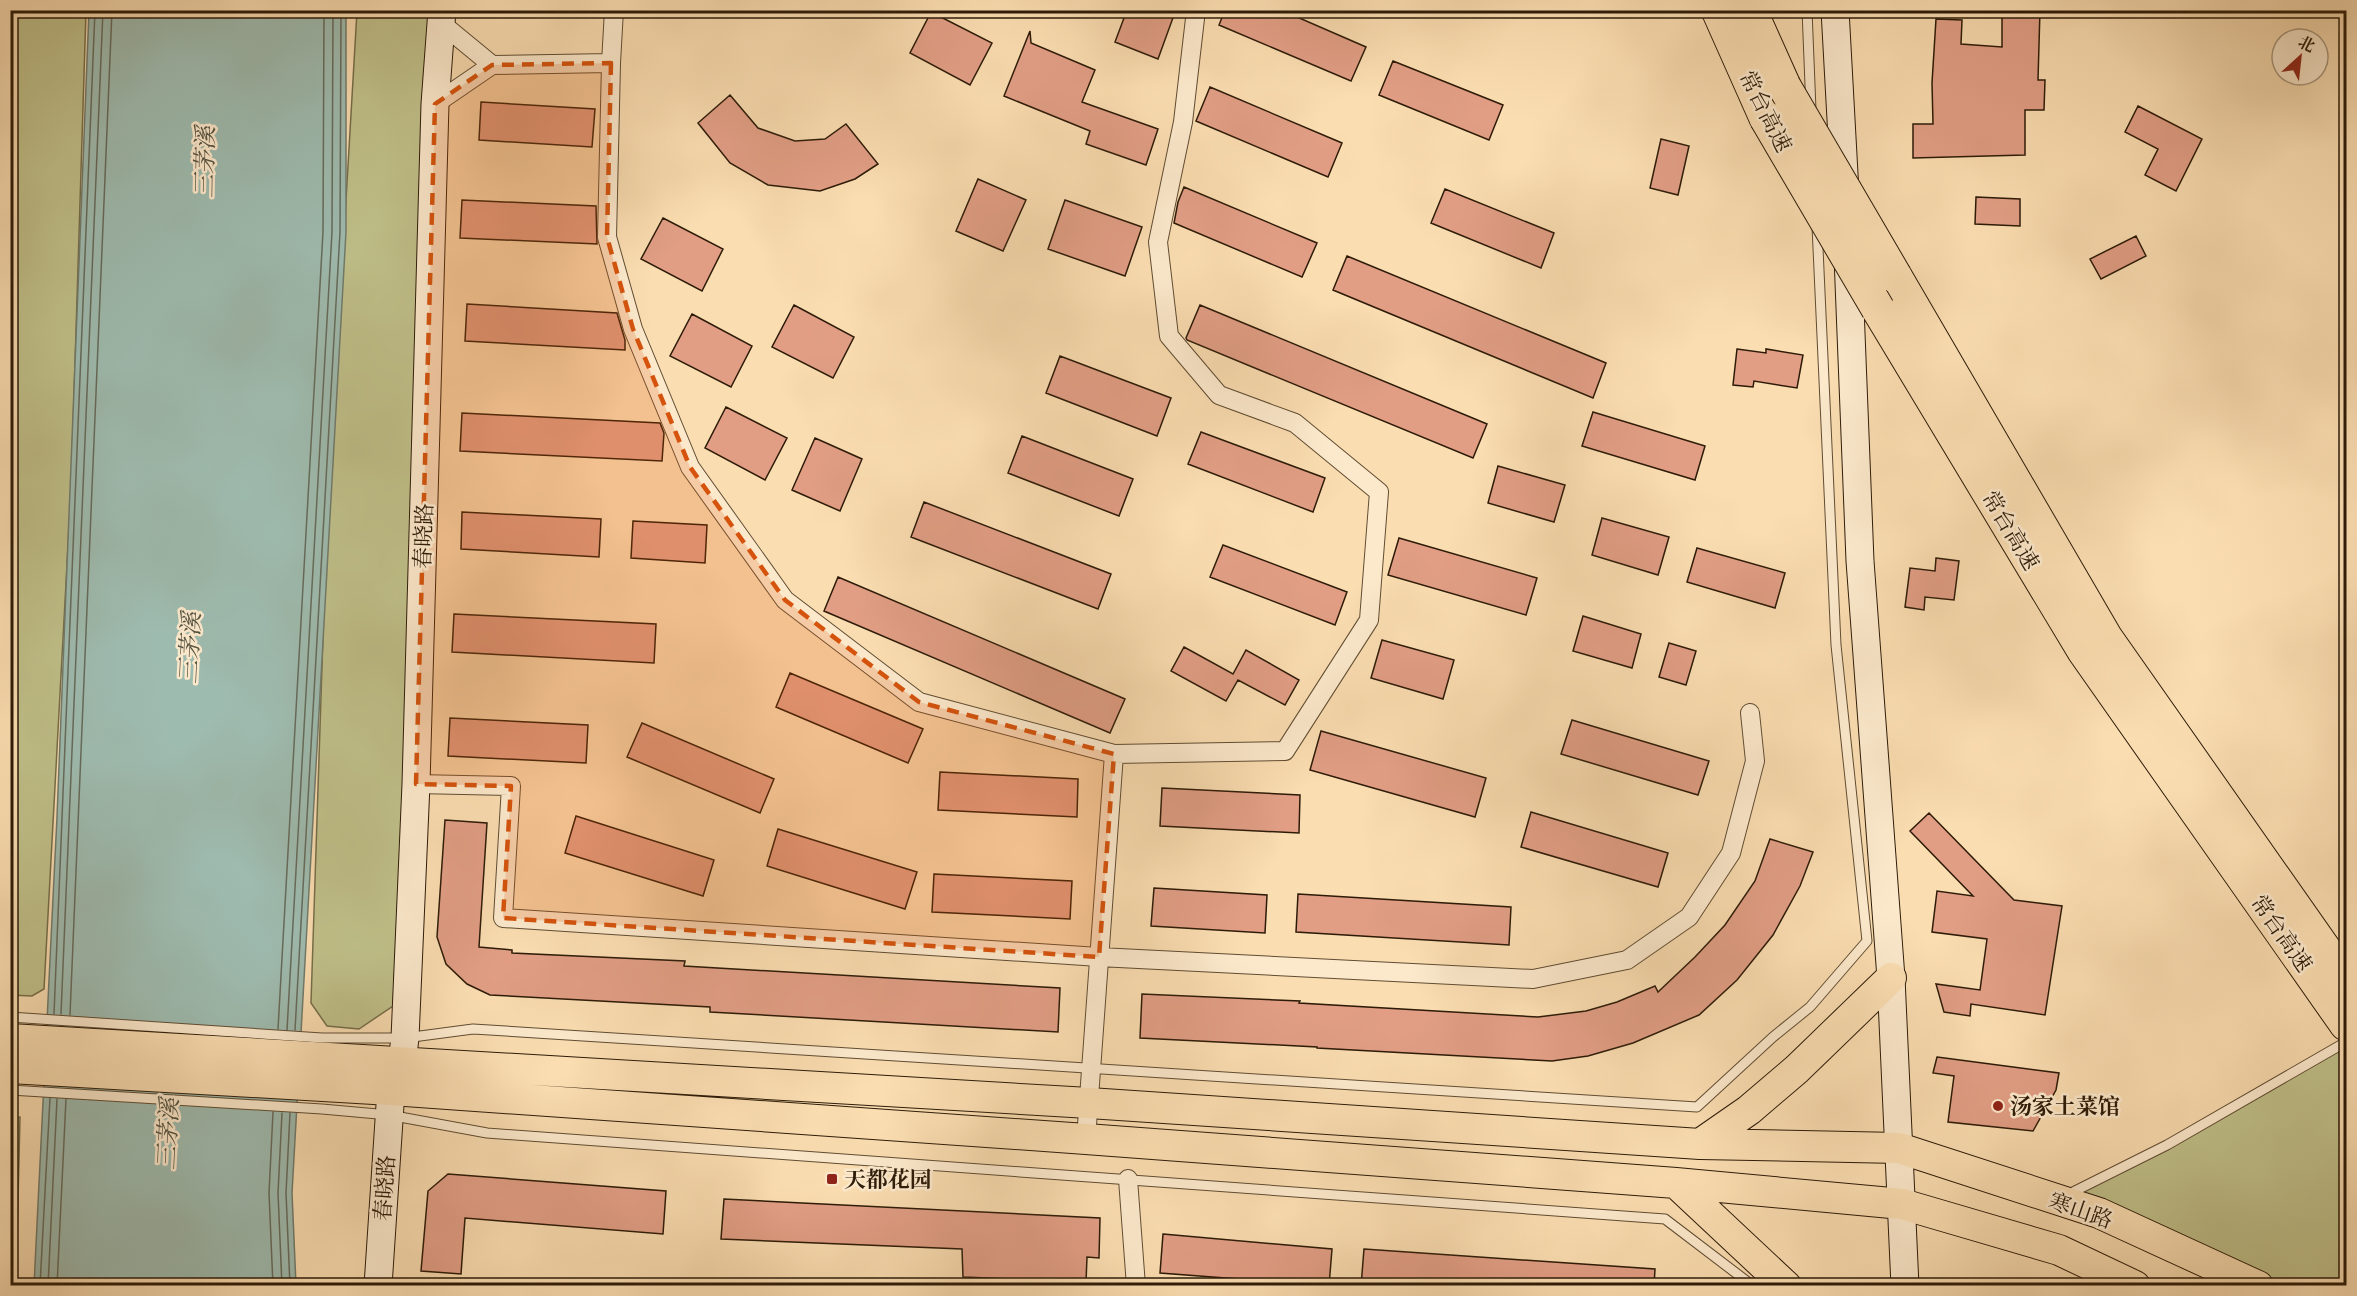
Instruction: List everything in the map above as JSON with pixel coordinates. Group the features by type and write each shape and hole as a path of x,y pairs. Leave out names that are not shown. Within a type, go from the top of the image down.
{"highway":[{"name":"常台高速","path":"1718,10 1766,118 2084,651 2346,1024"},
{"name":"常台高速","path":"1750,10 1784,86 2106,638 2346,980"}],"main road":[{"path":"1835,10 1841,102 1860,561 1891,978 1905,1286"},
{"name":"春晓路","path":"403,1050 416,784 435,104 442,17"},
{"path":"1700,1144 1749,1110 1797,1070 1891,978"},
{"path":"12,1028 324,1073"},
{"name":"寒山路","path":"324,1073 403,1050 1089,1103 1700,1144 1899,1148 2098,1213 2258,1286"},
{"path":"10,1068 324,1073"},
{"name":"寒山路","path":"324,1073 390,1103 1086,1139 1676,1183 1902,1204 2059,1250 2135,1286"},
{"name":"春晓路","path":"378,1286 390,1103"},
{"path":"1676,1183 1786,1286"}],"street":[{"path":"614,10 610,63 607,237 633,329 690,467 785,600 919,702 1114,754 1285,751 1369,620 1379,492 1295,423 1219,395 1168,336 1158,242 1183,122 1196,10"},
{"path":"442,17 492,65"},
{"path":"435,104 492,65 610,63"},
{"path":"416,784 511,786 503,918 1099,957 1533,979 1627,960 1689,917 1731,853 1755,761 1750,713"},
{"path":"1086,1139 1114,754"},
{"path":"1128,1179 1136,1286"}],"lane":[{"path":"1807,10 1813,154"},
{"path":"403,1050 473,1029 1697,1107 1773,1037 1810,1008 1867,941 1836,645 1815,178"},
{"path":"2057,1201 2167,1144 2346,1042"},
{"path":"10,1090 324,1073"},
{"path":"390,1103 487,1133 1665,1219 1753,1286"}],"highlighted area":[{"path":"611,63 607,237 633,329 690,467 785,600 919,702 1114,754 1099,957 503,918 511,786 416,784 435,104 492,65"}],"green space":[{"path":"10,11 86,11 71,491 44,989 32,996 10,995"},
{"path":"357,11 441,11 393,1006 359,1029 327,1026 311,1003 326,544"},
{"path":"2346,1042 2346,1285 2258,1285 2057,1201"},
{"path":"20,1117 16,1285 11,1285 11,1118"}],"water":[{"name":"三茅溪","path":"89,11 346,11 346,232 292,1193 296,1285 34,1286 57,817"}],"building":[{"path":"1127,10 1163,10 1174,15 1158,59 1115,42"},
{"path":"1225,10 1281,10 1366,47 1351,81 1219,25"},
{"path":"2002,10 2040,10 2038,80 2045,80 2044,110 2025,110 2025,155 1913,158 1913,124 1933,124 1932,83 1936,19 1962,20 1961,44 2002,47"},
{"path":"931,12 992,43 970,85 910,53"},
{"path":"1030,31 1031,43 1095,70 1082,102 1158,129 1146,165 1086,144 1090,131 1004,96"},
{"path":"1393,61 1503,105 1489,140 1379,95"},
{"path":"1210,87 1342,143 1328,177 1196,121"},
{"path":"730,95 758,128 795,141 825,139 846,124 878,164 855,179 820,191 768,185 730,163 698,123"},
{"path":"481,102 595,109 592,147 479,140"},
{"path":"2138,106 2202,139 2176,191 2145,175 2158,149 2125,132"},
{"path":"1661,139 1689,146 1678,195 1650,188"},
{"path":"978,179 1026,200 1003,251 956,231"},
{"path":"1184,187 1317,243 1302,277 1174,223"},
{"path":"1445,189 1554,233 1541,268 1431,223"},
{"path":"1976,197 2020,199 2020,226 1975,224"},
{"path":"462,200 596,206 597,244 460,238"},
{"path":"1065,200 1142,227 1125,276 1048,249"},
{"path":"663,218 723,249 702,291 641,259"},
{"path":"2136,236 2146,256 2101,279 2090,259"},
{"path":"1347,256 1606,363 1593,398 1333,290"},
{"path":"467,304 617,313 625,340 625,350 465,341"},
{"path":"794,305 854,337 833,378 772,347"},
{"path":"1200,305 1487,424 1473,458 1187,340"},
{"path":"692,314 752,346 731,387 670,356"},
{"path":"1737,349 1766,353 1766,349 1803,355 1797,388 1754,381 1753,387 1733,385"},
{"path":"1060,356 1171,398 1157,436 1046,393"},
{"path":"726,407 787,438 765,480 705,448"},
{"path":"1593,412 1705,446 1695,480 1582,446"},
{"path":"462,413 660,423 664,433 662,461 460,451"},
{"path":"1201,432 1325,478 1313,512 1188,464"},
{"path":"1022,436 1133,479 1119,516 1008,473"},
{"path":"815,438 862,459 840,511 792,490"},
{"path":"1498,466 1565,485 1554,522 1488,503"},
{"path":"924,502 1111,574 1098,609 911,537"},
{"path":"462,512 601,519 599,557 461,549"},
{"path":"1602,518 1669,537 1658,575 1592,555"},
{"path":"633,521 707,525 705,563 631,558"},
{"path":"1399,538 1537,578 1526,615 1388,575"},
{"path":"1223,545 1347,592 1335,625 1210,577"},
{"path":"1697,548 1785,573 1775,608 1687,582"},
{"path":"1936,558 1959,561 1954,600 1925,597 1924,610 1905,607 1910,568 1935,571"},
{"path":"838,577 1125,699 1110,733 824,611"},
{"path":"454,614 656,624 654,663 452,652"},
{"path":"1583,616 1641,634 1632,668 1573,651"},
{"path":"1382,640 1454,660 1443,699 1371,678"},
{"path":"1669,643 1696,651 1686,685 1659,677"},
{"path":"1184,647 1233,674 1246,650 1299,680 1285,705 1238,680 1226,701 1171,671"},
{"path":"790,673 923,729 908,763 776,707"},
{"path":"450,718 588,725 586,763 448,756"},
{"path":"1572,720 1709,761 1698,795 1561,754"},
{"path":"642,723 774,779 760,813 627,757"},
{"path":"1321,731 1486,778 1475,817 1310,770"},
{"path":"940,772 1078,779 1077,817 938,810"},
{"path":"1162,788 1300,795 1299,833 1160,826"},
{"path":"1531,812 1668,853 1658,887 1521,847"},
{"path":"1929,813 2014,900 2062,906 2045,1015 1971,1004 1970,1016 1944,1012 1936,984 1980,990 1987,939 1932,932 1937,891 1973,896 1910,831"},
{"path":"576,816 714,860 703,896 565,853"},
{"path":"445,820 487,823 479,947 512,950 512,953 685,961 684,966 1060,988 1058,1032 710,1012 710,1007 490,995 467,984 446,964 437,937"},
{"path":"778,829 917,872 905,909 767,866"},
{"path":"1770,839 1813,852 1800,886 1773,935 1737,980 1699,1015 1633,1043 1588,1056 1552,1061 1140,1038 1142,994 1300,1001 1299,1003 1538,1017 1586,1011 1617,1002 1655,986 1658,992 1725,925 1755,881"},
{"path":"934,874 1072,881 1070,919 932,912"},
{"path":"1154,888 1267,895 1265,933 1151,926"},
{"path":"1298,894 1511,907 1509,945 1296,932"},
{"name":"汤家土菜馆","path":"1937,1057 2059,1073 2056,1090 2033,1131 1948,1122 1954,1076 1933,1073"},
{"path":"448,1174 666,1191 663,1234 465,1218 461,1274 421,1271 428,1191"},
{"path":"724,1199 1100,1218 1099,1258 1087,1257 1086,1282 963,1277 962,1249 721,1239"},
{"path":"1163,1234 1332,1249 1329,1286 1160,1273"},
{"path":"1364,1249 1655,1269 1654,1286 1361,1286"}],"place":[{"name":"汤家土菜馆","path":"1998,1106"},
{"name":"天都花园","path":"832,1179"}]}
